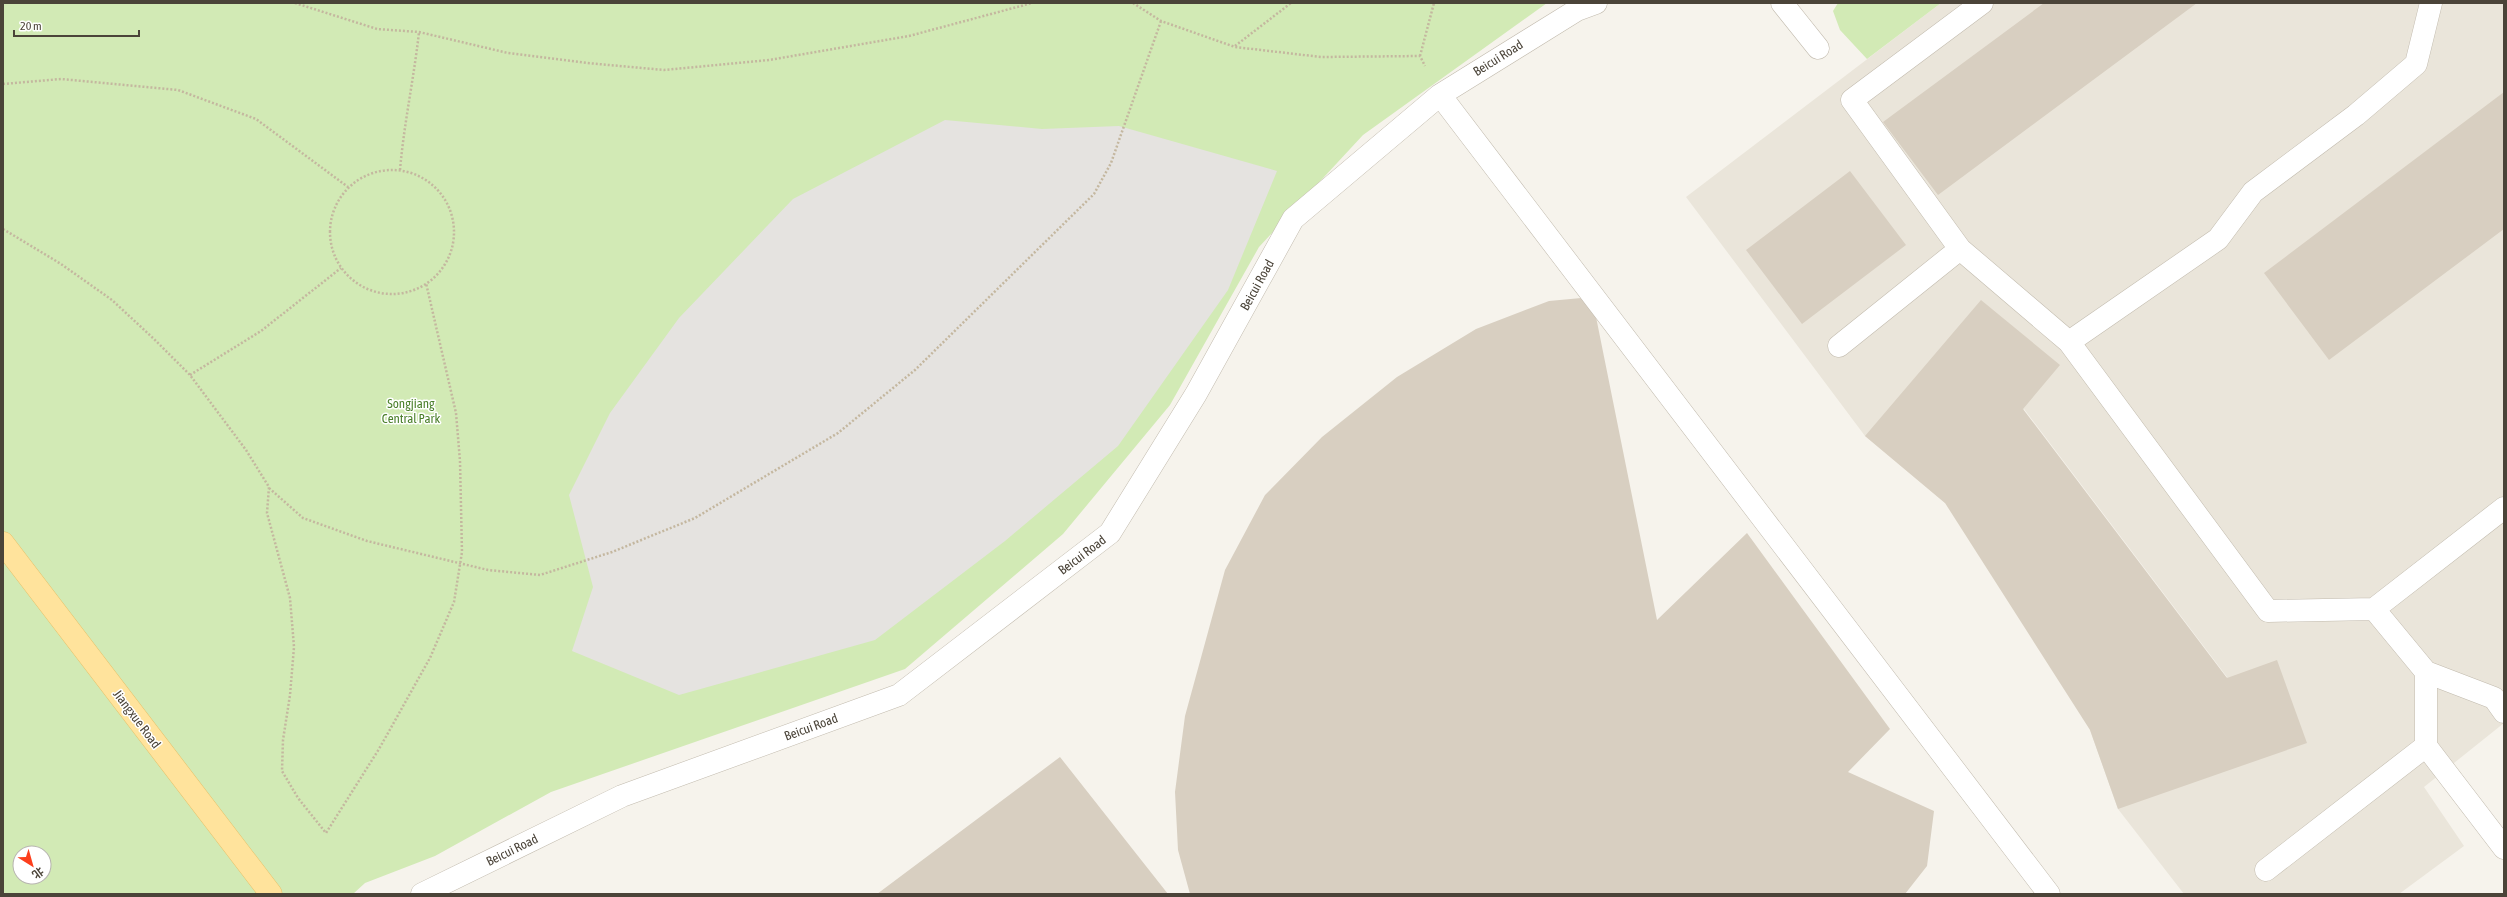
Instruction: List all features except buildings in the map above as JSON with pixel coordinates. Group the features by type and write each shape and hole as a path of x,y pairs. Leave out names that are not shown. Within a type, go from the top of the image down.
{"main road":[{"name":"Jiangxue Road","path":"3,543 271,894"}],"street":[{"name":"Beicui Road","path":"422,894 622,796 899,695 1110,533 1196,394 1293,219 1440,95 1577,10 1596,3"},
{"path":"1782,3 1818,48"},
{"path":"1982,3 1852,100 1960,248 2069,342 2268,611 2374,609 2504,508"},
{"path":"2069,342 2218,239 2254,192 2356,115 2416,64 2431,3"},
{"path":"1440,95 2049,894"},
{"path":"1839,346 1960,248"},
{"path":"2374,609 2426,672 2494,698 2504,712"},
{"path":"2426,672 2426,746 2504,848"},
{"path":"2266,870 2426,746"}],"path":[{"path":"294,3 377,29 419,32 508,52 587,63 664,70 769,60 909,36 1032,3"},
{"path":"1133,3 1161,21 1235,47 1321,58 1420,56"},
{"path":"1235,47 1291,3"},
{"path":"1434,3 1420,56 1440,95"},
{"path":"3,229 61,264 112,300 190,375 246,450 268,487 303,518 367,541 488,570 540,575 612,552 695,518 838,432 904,380 978,311 1094,194 1111,163 1161,21"},
{"path":"400,170 403,135 414,82 419,32"},
{"path":"3,84 61,79 178,90 256,119 348,187"},
{"path":"381,170 400,170 421,176 438,189 449,207 454,228 452,249 441,268 426,283 409,291 390,294 371,290 354,281 341,268 332,252 330,229 331,217 338,201 348,187 363,177 381,170"},
{"path":"190,375 261,331 341,268"},
{"path":"268,487 267,513 290,598 294,647 290,695 282,740 282,771 298,798 326,833 379,749 430,658 454,602 462,552 460,454 456,412 426,283"}],"shaded area":[{"path":"1941,3 2504,3 2504,723 2424,787 2464,846 2399,894 2184,894 2118,809 2090,730 2227,677 2024,409 1945,503 1865,436 1686,197"},
{"path":"945,120 1042,129 1119,126 1277,171 1228,290 1118,446 1005,541 875,640 679,695 572,651 593,587 569,495 610,413 679,318 793,199"}],"green space":[{"name":"Songjiang Central Park","path":"3,3 1547,3 1363,135 1259,247 1170,405 1063,534 905,669 551,792 435,856 365,883 353,894 3,894"},
{"path":"1838,3 1941,3 1867,59 1840,30 1833,11"}]}
